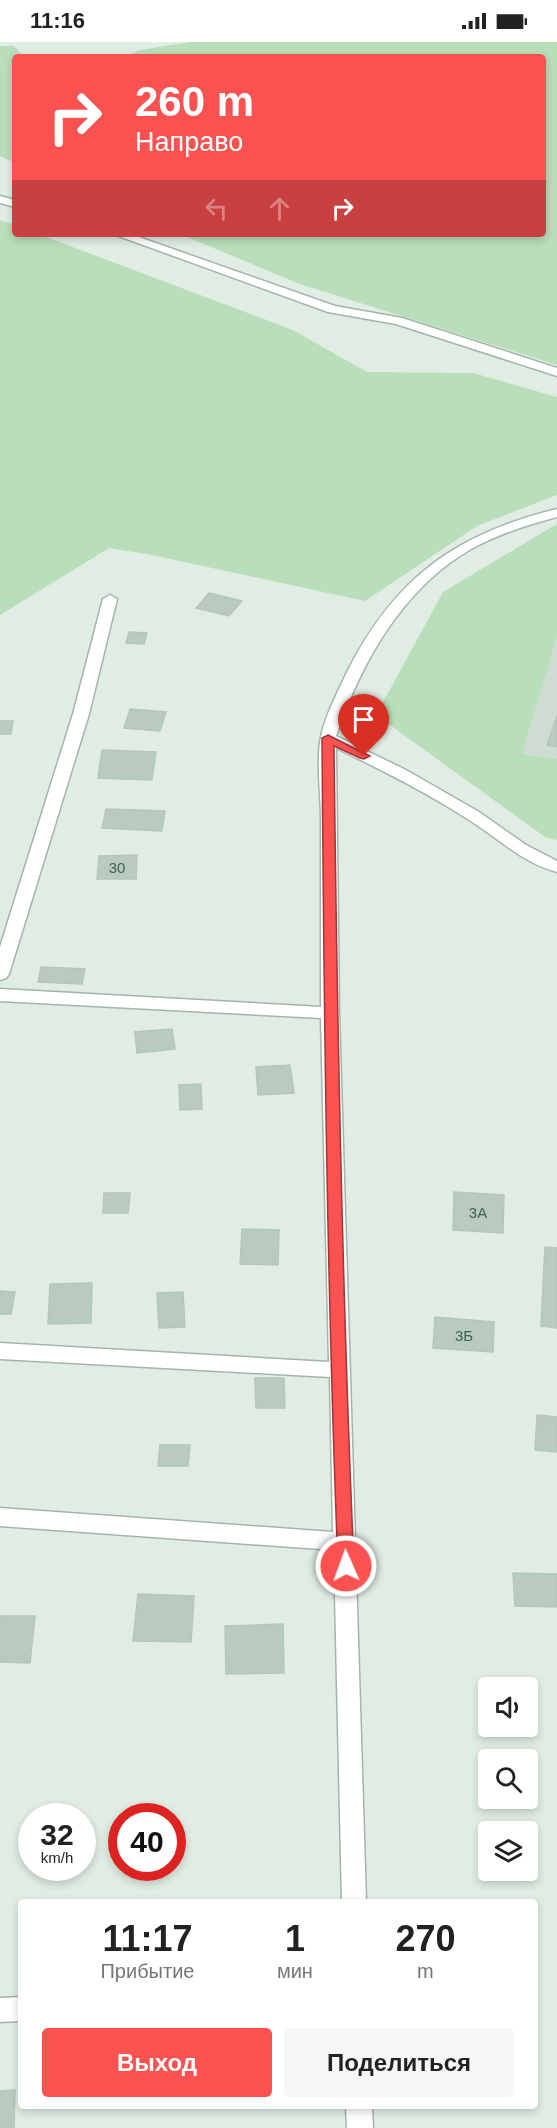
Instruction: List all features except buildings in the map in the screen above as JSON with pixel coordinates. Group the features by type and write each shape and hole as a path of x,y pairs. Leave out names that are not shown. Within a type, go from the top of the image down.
{"street":[{"path":"127,237 322,306 398,321 557,372"},
{"path":"354,1899 330,1013 328,738 338,705 371,643 401,602 441,563 485,536 557,513"},
{"path":"0,974 81,714 110,599"},
{"path":"328,738 401,773 473,815 520,849 557,867"},
{"path":"0,995 330,1013"},
{"path":"0,1351 338,1370"},
{"path":"0,1517 345,1542"},
{"path":"0,2010 18,2009"},
{"path":"359,2109 360,2128"}],"shaded area":[{"path":"557,637 557,759 522,754"}],"green space":[{"path":"190,42 557,42 557,365 297,283 187,237 546,237 546,54 131,54 140,50"},
{"path":"0,46 14,46 21,54 12,54 12,162 0,156"},
{"path":"0,220 12,224 12,237 46,237 293,330 367,372 473,373 557,397 557,495 477,526 365,601 152,555 109,548 0,615"},
{"path":"557,524 557,637 522,754 557,759 557,840 545,837 376,715 443,592"}],"route":[{"path":"346,1566 338,1370 330,1037 328,738 364,756"}]}
